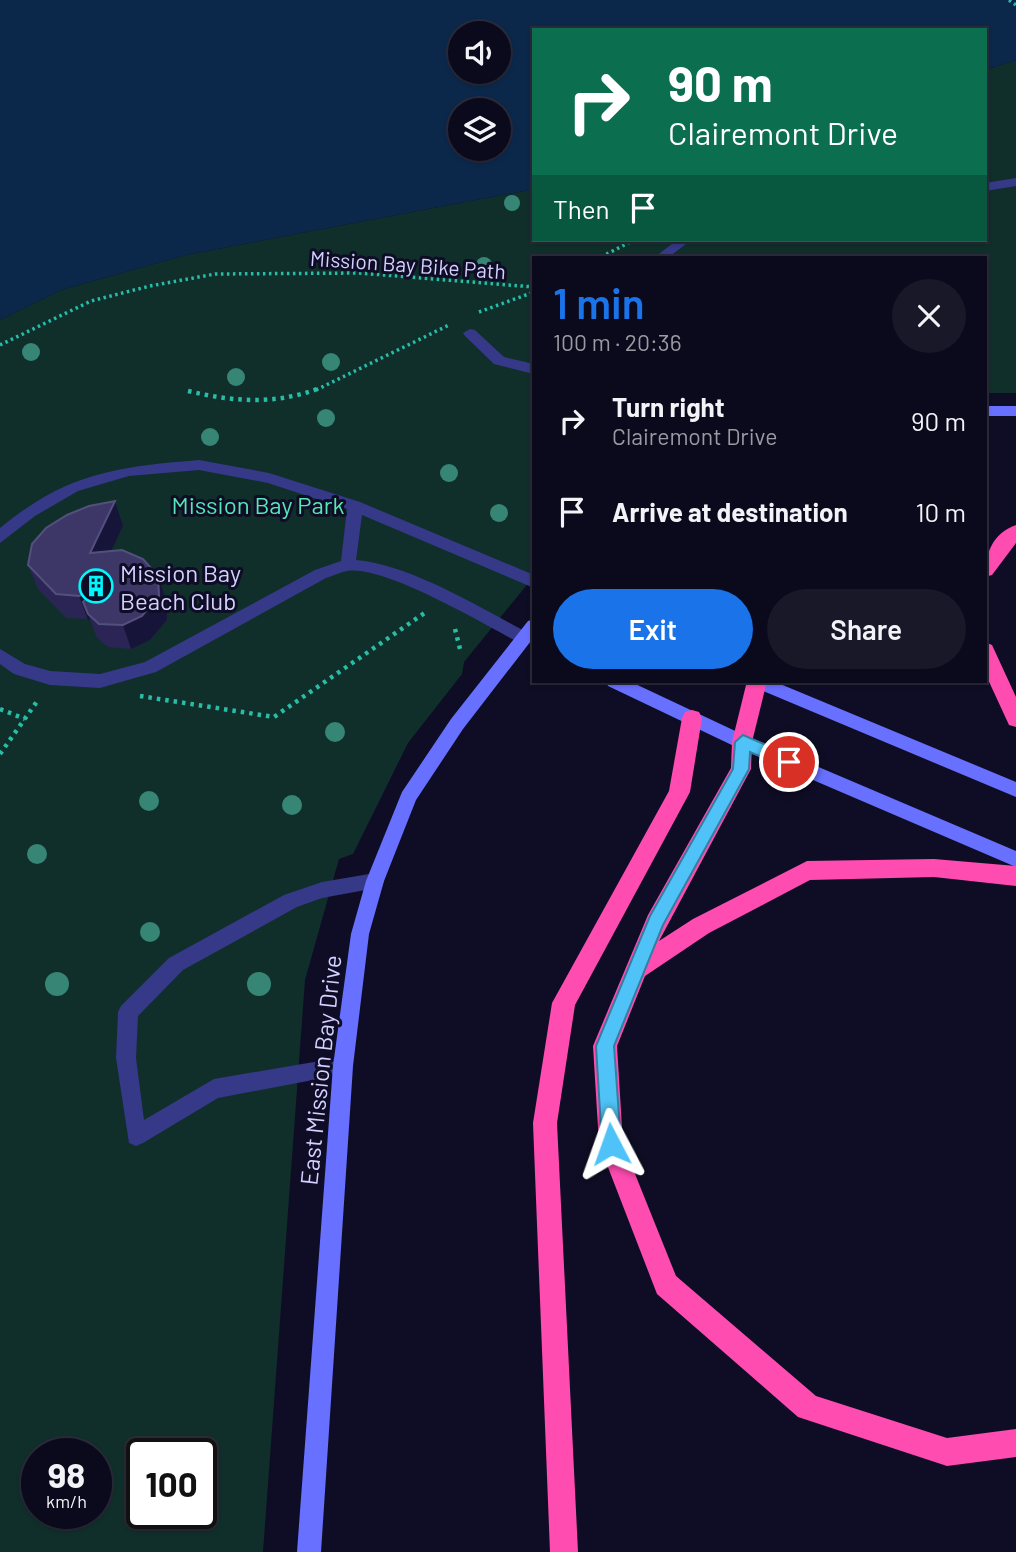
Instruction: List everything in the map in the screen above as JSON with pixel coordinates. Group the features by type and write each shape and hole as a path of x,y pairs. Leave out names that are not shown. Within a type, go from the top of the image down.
{"highway":[{"path":"987,567 1003,544 1016,532"},
{"path":"987,654 1016,719"},
{"path":"757,683 743,742 741,769 656,922 605,1046 611,1144 666,1284 808,1407 947,1452 1016,1443"},
{"path":"564,1552 545,1123 564,1003 679,792 692,718"},
{"path":"638,968 701,926 807,871 934,868 1016,876"}],"main road":[{"path":"987,411 1016,411"},
{"name":"East Mission Bay Drive","path":"309,1552 343,1066 360,934 375,881 408,797 457,724 530,635"},
{"path":"618,683 743,742 1016,859"},
{"path":"762,683 1016,790"}],"lane":[{"path":"987,187 1016,183"},
{"path":"662,256 682,242"},
{"path":"470,333 499,361 532,369"},
{"path":"0,537 30,512 73,487 141,470 200,465 269,478 355,506 532,581"},
{"path":"348,565 355,506"},
{"path":"0,655 20,669 50,678 100,681 150,667 321,574 348,565 378,571 420,586 530,635"},
{"path":"343,1066 214,1089 136,1136 126,1058 128,1012 176,964 291,901 322,890 375,881"}],"path":[{"path":"1009,0 1016,5"},
{"path":"603,256 630,242"},
{"name":"Mission Bay Bike Path","path":"0,345 91,301 150,286 215,274 359,273 532,289"},
{"path":"474,314 532,290"},
{"path":"188,391 229,401 293,398 326,386 401,346 450,325"},
{"path":"139,696 191,701 235,712 274,717 428,610 436,614"},
{"path":"449,623 455,629 460,649"},
{"path":"0,754 42,693"},
{"path":"0,709 26,719"}],"green space":[{"name":"Mission Bay Park","path":"1016,60 1016,393 987,393 987,256 532,256 532,578 464,662 462,674 408,743 353,854 339,859 305,980 263,1552 0,1552 0,320 61,290 186,255 532,189 532,242 987,242 987,69"}],"water":[{"path":"0,0 1016,0 1016,60 987,69 987,28 532,28 532,189 186,255 61,290 0,320"}],"building":[{"name":"Mission Bay Beach Club","path":"115,501 90,553 122,550 143,559 158,576 159,596 142,616 123,625 99,624 88,614 83,602 97,588 79,596 56,594 28,565 32,544 46,528 89,506"}],"place":[{"name":"Mission Bay Beach Club","path":"96,586"}],"route":[{"path":"611,1144 605,1046 656,922 741,769 743,742 789,762"}]}
